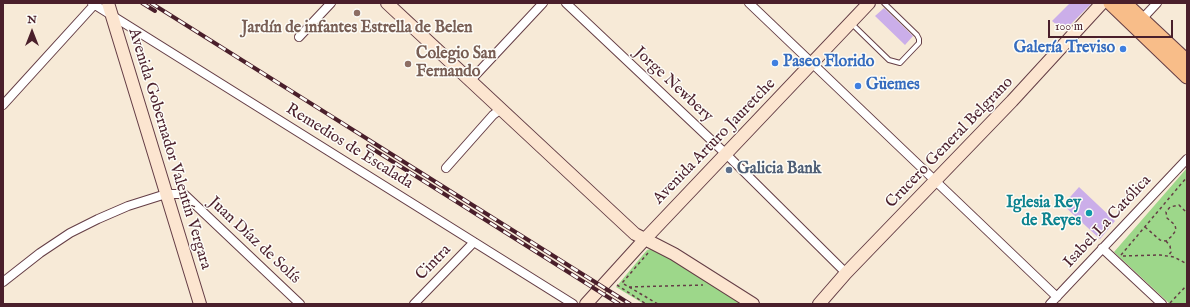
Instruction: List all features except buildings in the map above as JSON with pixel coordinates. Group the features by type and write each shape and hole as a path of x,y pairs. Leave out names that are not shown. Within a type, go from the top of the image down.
{"main road":[{"path":"1110,3 1187,77"},
{"path":"1125,3 1187,61"}],"street":[{"path":"299,36 331,3"},
{"path":"387,3 634,234 643,240 674,254 753,304"},
{"path":"471,80 544,3"},
{"name":"Jorge Newbery","path":"566,3 726,154 846,273"},
{"path":"749,3 1057,296"},
{"name":"Avenida Arturo Jauretche","path":"586,304 609,280 643,240 869,3"},
{"name":"Crucero General Belgrano","path":"819,304 846,273 1012,102 1102,3"},
{"path":"1142,19 1156,3"},
{"path":"3,105 93,4"},
{"name":"Remedios de Escalada","path":"93,4 109,8 573,304"},
{"name":"Avenida Gobernador Valentín Vergara","path":"109,8 200,304"},
{"path":"446,168 493,115 501,109"},
{"name":"Isabel La Católica","path":"1050,304 1187,159"},
{"path":"3,282 16,270 70,233 128,206 166,194"},
{"name":"Juan Díaz de Solís","path":"166,194 185,195 300,304"},
{"name":"Cintra","path":"414,304 474,242"},
{"path":"1102,248 1166,303"}],"lane":[{"path":"851,22 889,60 900,63 919,43 919,39 917,35 884,3"}],"path":[{"path":"1187,177 1120,257 1160,254 1187,264"},
{"path":"1166,241 1176,230 1175,225 1167,218 1166,212 1170,207 1179,205 1187,213"},
{"path":"1145,227 1160,240 1166,241 1170,246 1168,256"},
{"path":"643,240 649,252 622,283 658,304"},
{"path":"609,280 646,304"},
{"path":"629,287 722,284"},
{"path":"1166,303 1187,285"}],"green space":[{"path":"1187,168 1187,304 1170,304 1114,252"},
{"path":"654,248 741,304 644,304 616,287 647,250"}],"railway":[{"path":"142,3 155,11"},
{"path":"151,3 630,304"},
{"path":"368,146 619,304"}],"place":[{"name":"Jardín de infantes Estrella de Belen","path":"357,13"},
{"name":"Galería Treviso","path":"1123,49"},
{"name":"Paseo Florido","path":"775,63"},
{"name":"Colegio San Fernando","path":"408,64"},
{"name":"Güemes","path":"858,86"},
{"name":"Galicia Bank","path":"729,170"},
{"name":"Iglesia Rey de Reyes","path":"1089,213"}]}
